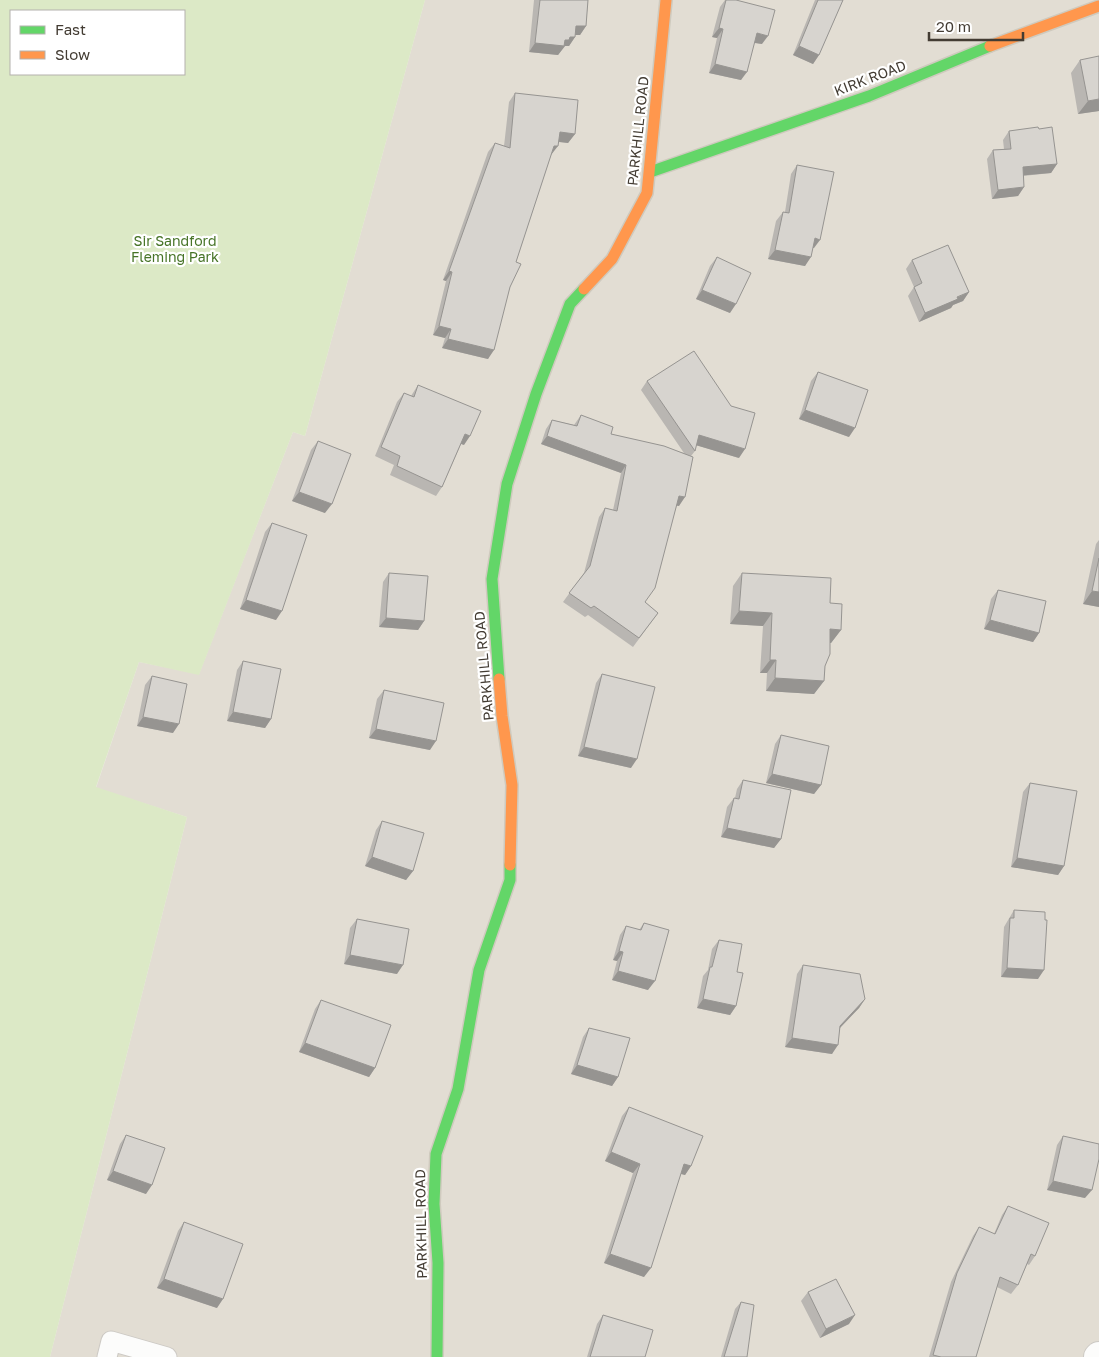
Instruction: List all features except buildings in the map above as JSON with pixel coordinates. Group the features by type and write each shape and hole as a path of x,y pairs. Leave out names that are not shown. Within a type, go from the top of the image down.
{"street":[{"name":"PARKHILL ROAD","path":"436,1357 438,1263 434,1204 436,1154 458,1089 479,970 510,880 512,785 502,716 492,579 507,484 536,394 570,304 612,259 648,193 666,0"},
{"name":"KIRK ROAD","path":"650,172 869,96 973,52 1099,6"}],"lane":[{"path":"106,1357 111,1341 167,1357"}],"shaded area":[{"path":"425,0 1099,0 1099,1357 50,1357 187,817 96,788 139,662 199,674 293,432 305,436"}],"green space":[{"name":"Sir Sandford Fleming Park","path":"0,0 425,0 305,436 293,432 199,675 139,662 96,787 187,817 50,1357 0,1357"}],"traffic: fast":[{"path":"650,172 869,96 990,46"},
{"path":"499,679 492,579 507,484 536,394 570,304 584,289"},
{"path":"437,1357 438,1263 434,1204 436,1154 458,1089 479,970 510,880 510,865"}],"traffic: slow":[{"path":"584,289 612,259 647,193 666,0"},
{"path":"990,46 1099,6"},
{"path":"499,679 502,716 512,785 510,865"}]}
